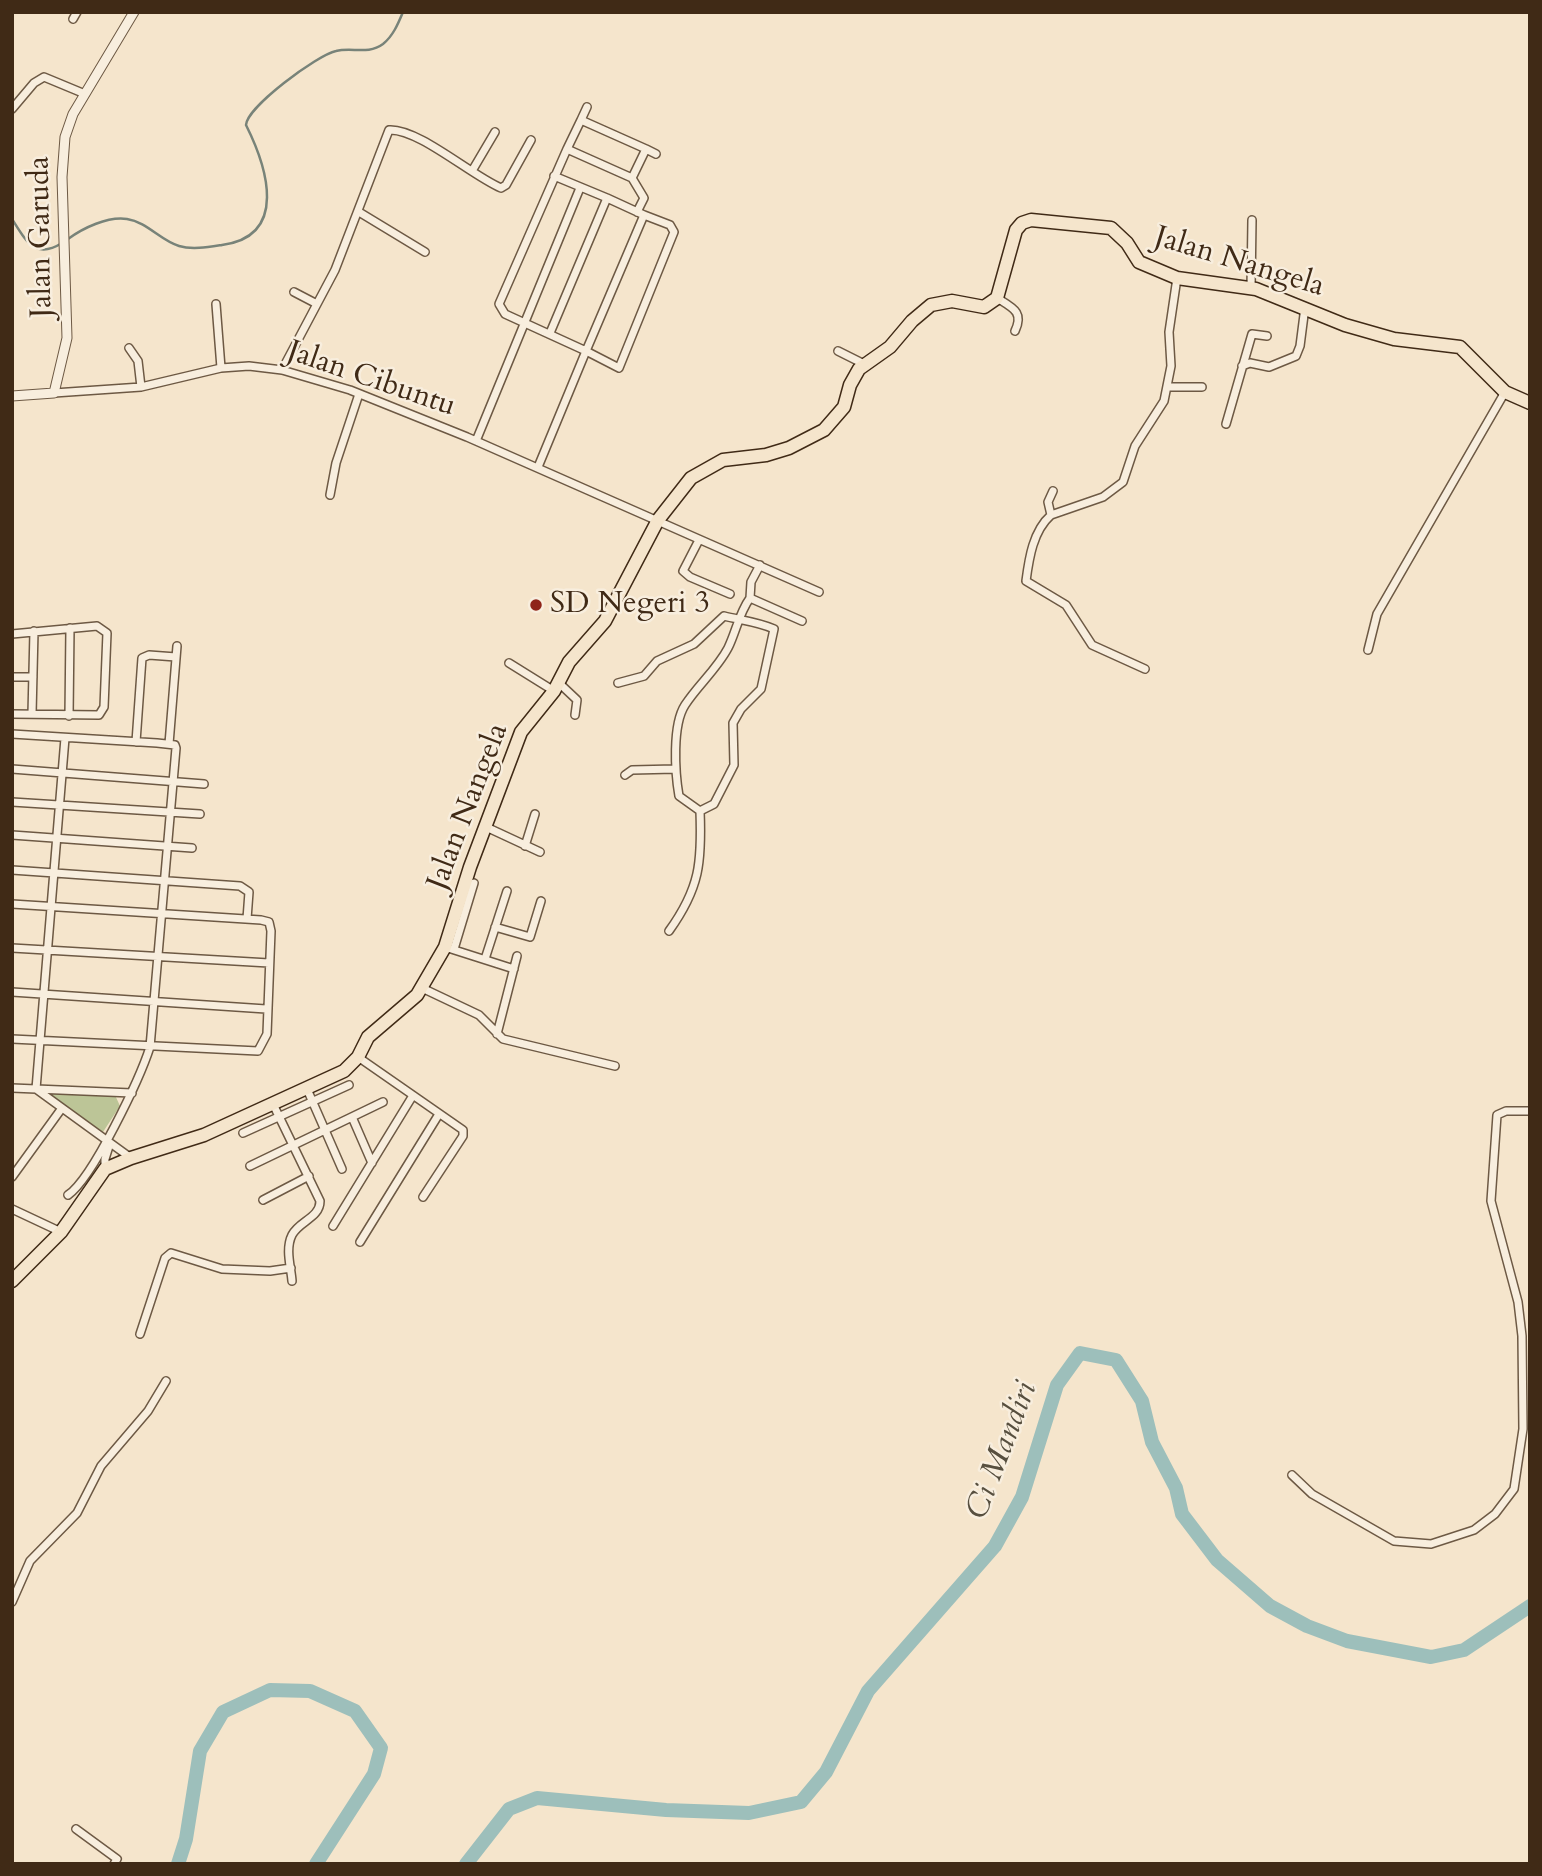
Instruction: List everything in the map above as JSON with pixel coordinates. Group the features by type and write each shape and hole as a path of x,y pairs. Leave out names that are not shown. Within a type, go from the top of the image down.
{"main road":[{"name":"Jalan Nangela","path":"105,1169 131,1158 204,1136 273,1104 310,1095 344,1071 358,1057 368,1037 406,1006 422,988 449,948 485,826 521,732 557,687 569,662 605,621 658,520 691,478 723,460 766,456 789,448 824,430 844,407 850,385 864,365 890,347 912,321 931,305 952,301 984,307 997,298 1017,228 1031,220 1111,228 1127,243 1139,262 1177,278 1251,288 1367,332 1394,339 1460,347 1505,392 1530,403"},
{"path":"12,1281 61,1232 105,1169"}],"street":[{"name":"Jalan Garuda","path":"54,393 67,338 63,151 73,114 134,12"},
{"path":"12,109 34,83 44,77 85,94"},
{"path":"554,177 670,225 674,232 618,368 551,333 505,314 499,304 554,177 587,107"},
{"path":"581,120 656,154"},
{"path":"282,370 317,304 359,212 389,130 436,149 498,187 504,187 531,141"},
{"path":"472,171 495,132"},
{"path":"538,467 641,214 644,198 632,178 567,149"},
{"path":"632,178 646,149"},
{"path":"476,441 580,188"},
{"path":"551,333 607,198"},
{"path":"359,212 425,252"},
{"path":"1251,288 1252,220"},
{"path":"1145,669 1092,645 1066,605 1026,581 1032,549 1041,528 1051,515 1117,489 1125,477 1135,446 1164,401 1171,366 1169,332 1177,278"},
{"path":"294,292 317,304"},
{"path":"997,298 1018,312 1020,317 1016,331"},
{"path":"216,304 221,368"},
{"path":"1242,366 1250,363 1269,367 1294,358 1300,346 1305,307"},
{"path":"1226,424 1252,334 1267,336"},
{"path":"129,348 136,356 141,387"},
{"path":"838,351 864,365"},
{"name":"Jalan Cibuntu","path":"54,393 141,387 221,368 249,366 282,370 359,394 476,441 819,592"},
{"path":"1167,387 1202,387"},
{"path":"1368,650 1377,614 1505,392"},
{"path":"12,396 54,393"},
{"path":"330,495 336,463 359,394"},
{"path":"1051,515 1048,502 1053,491"},
{"path":"699,540 683,571 690,577 730,594"},
{"path":"700,811 679,796 676,769 682,709 727,649 750,598 751,582 760,565"},
{"path":"750,598 802,621"},
{"path":"618,683 644,676 657,661 694,644 724,616 739,622 770,627 775,633 761,689 741,709 733,723 734,765 714,804 700,811"},
{"path":"12,634 97,626 105,629 102,712 96,716 12,714"},
{"path":"69,716 71,628"},
{"path":"32,714 34,631"},
{"path":"169,744 177,646"},
{"path":"136,742 142,658 149,655 176,657"},
{"path":"509,663 557,687 578,701 575,715"},
{"path":"12,677 33,677"},
{"path":"12,734 169,744 176,748 150,1047 109,1142 105,1169"},
{"path":"36,1089 46,994 65,738"},
{"path":"12,769 204,784"},
{"path":"625,775 632,769 676,769"},
{"path":"12,802 200,814"},
{"path":"669,930 687,906 696,885 701,859 700,811"},
{"path":"525,846 535,814"},
{"path":"485,826 540,852"},
{"path":"12,835 192,848"},
{"path":"12,870 164,879 244,887 249,896 247,919"},
{"path":"474,883 449,948 514,969"},
{"path":"485,959 507,891"},
{"path":"495,927 530,937 541,901"},
{"path":"12,904 162,912 247,919 270,924 266,1039 258,1051 12,1040"},
{"path":"12,948 269,962"},
{"path":"497,1034 517,956"},
{"path":"422,988 479,1015 497,1034 517,1043 615,1066"},
{"path":"12,992 266,1009"},
{"path":"358,1057 463,1130 423,1197"},
{"path":"243,1133 280,1116 310,1095 349,1085"},
{"path":"12,1087 132,1093"},
{"path":"36,1089 131,1158"},
{"path":"310,1095 327,1129 342,1169"},
{"path":"333,1226 412,1097"},
{"path":"250,1166 383,1102"},
{"path":"273,1104 319,1195 320,1208 292,1234 289,1248 292,1281"},
{"path":"12,1177 62,1108"},
{"path":"1292,1475 1312,1494 1394,1541 1431,1544 1474,1530 1494,1514 1514,1489 1523,1429 1522,1336 1518,1302 1491,1201 1492,1175 1497,1115 1506,1111 1530,1111"},
{"path":"360,1242 439,1114"},
{"path":"352,1117 372,1163"},
{"path":"68,1195 109,1142"},
{"path":"263,1200 309,1175"},
{"path":"12,1209 61,1232"},
{"path":"140,1334 169,1254 177,1253 222,1269 270,1271 291,1268"},
{"path":"12,1602 30,1562 77,1513 101,1466 148,1411 166,1381"},
{"path":"76,1829 117,1858 114,1864"}],"green space":[{"path":"47,1094 115,1095 120,1106 103,1132"}],"waterway":[{"path":"68,239 112,219 134,221 172,244 184,247 212,247 243,239 257,228 265,214 267,197 261,160 246,125 249,117 284,83 314,62 336,51 366,50 383,44 392,34 403,12"},
{"path":"12,219 27,241 38,249 45,250 62,243"},
{"name":"Ci Mandiri","path":"466,1864 509,1809 537,1798 666,1810 749,1813 801,1802 826,1772 868,1691 995,1546 1022,1497 1057,1385 1080,1353 1116,1360 1142,1401 1152,1442 1176,1488 1182,1514 1217,1560 1270,1606 1307,1626 1347,1641 1431,1657 1464,1650 1530,1606"},
{"name":"Ci Mandiri","path":"178,1864 186,1839 200,1751 223,1712 270,1690 310,1691 355,1711 381,1748 374,1774 316,1864"}],"place":[{"name":"SD Negeri 3","path":"536,605"}]}
